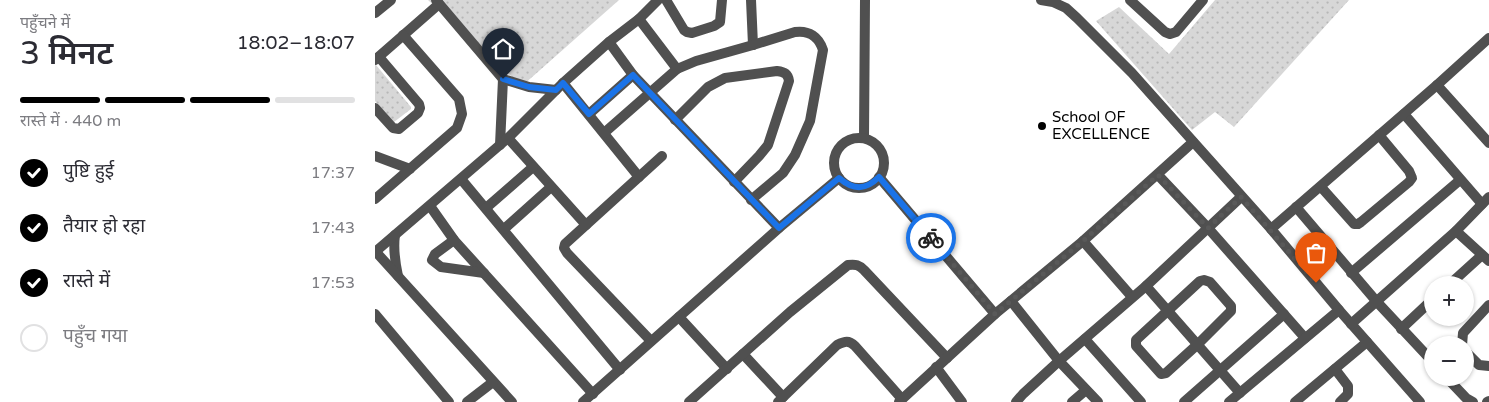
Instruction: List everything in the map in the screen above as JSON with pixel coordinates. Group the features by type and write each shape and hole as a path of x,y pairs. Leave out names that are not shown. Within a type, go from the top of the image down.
{"street":[{"path":"375,14 391,0"},
{"path":"511,402 375,252 504,141 609,42 639,19 658,0"},
{"path":"665,0 684,30 692,33 714,26 720,22 722,0"},
{"path":"751,0 753,45"},
{"path":"864,138 865,0"},
{"path":"1041,0 1053,2 1066,8 1132,73 1271,229 1420,402"},
{"path":"1130,0 1165,32 1170,34 1175,32 1203,0"},
{"path":"375,108 396,130 418,113 419,104 377,59 437,2 503,79 529,87 560,87 589,114 639,177"},
{"path":"639,19 677,68"},
{"path":"604,133 677,68 801,31 808,32 821,42 823,50 810,122 795,155 783,173 751,200"},
{"path":"375,199 457,128 462,114 459,99 403,35"},
{"path":"1271,229 1489,38"},
{"path":"609,42 633,75 779,228"},
{"path":"675,120 708,87 725,78 777,71 786,73 789,76 768,145 734,182"},
{"path":"589,114 633,75"},
{"path":"503,79 504,141 533,167 586,225"},
{"path":"1437,85 1489,143"},
{"path":"1351,324 1456,231 1486,201 1460,180 1404,114"},
{"path":"1321,187 1356,224 1361,222 1409,182 1412,178 1409,171 1379,135"},
{"path":"864,138 876,145 880,150 884,164 879,177 874,182 860,187 847,184 839,178 835,166 835,158 837,151 849,140 864,138"},
{"path":"743,354 780,400 837,345 847,341 851,342 900,401 995,314 1083,241 1193,142"},
{"path":"375,156 410,169"},
{"path":"651,341 565,251 565,244 662,156"},
{"path":"486,208 533,167"},
{"path":"1158,175 1208,228 1305,338"},
{"path":"879,177 995,314"},
{"path":"583,402 779,228 839,178"},
{"path":"461,179 620,370"},
{"path":"1351,273 1460,180"},
{"path":"504,229 551,187"},
{"path":"1016,402 1059,361 1146,286 1241,197"},
{"path":"430,206 454,240 593,394"},
{"path":"1296,208 1351,273 1424,353"},
{"path":"1456,231 1486,258 1461,276"},
{"path":"395,235 395,259 399,277"},
{"path":"454,240 435,254 433,260 436,264 443,268 483,273"},
{"path":"1083,241 1132,297"},
{"path":"689,402 790,312 849,265 855,264 864,270 947,358"},
{"path":"1204,280 1210,282 1232,309 1198,344 1166,373 1162,374 1135,343 1137,338 1204,280"},
{"path":"1146,286 1240,393"},
{"path":"1011,301 1059,361 1098,402"},
{"path":"1463,336 1463,333 1489,304"},
{"path":"1401,329 1424,307"},
{"path":"1229,402 1339,310"},
{"path":"375,314 449,402"},
{"path":"1184,402 1284,314"},
{"path":"679,317 727,369"},
{"path":"1085,339 1141,402"},
{"path":"1295,402 1367,342"},
{"path":"1474,360 1479,365 1489,366"},
{"path":"936,367 962,402"},
{"path":"1335,369 1348,386 1348,394 1340,402"},
{"path":"467,402 493,382"},
{"path":"1455,386 1466,398 1473,402"},
{"path":"1072,402 1086,390"}],"shaded area":[{"path":"428,0 619,0 522,86"},
{"path":"1215,0 1349,0 1234,127 1215,112 1192,130 1096,21 1119,7 1169,54"},
{"path":"375,65 411,107 394,122 375,101"}],"way so far":[{"path":"931,238 995,314 1083,241 1158,175 1208,228 1241,197 1271,229 1316,283"}],"place":[{"name":"School OF EXCELLENCE","path":"1042,126"}],"route":[{"path":"503,79 529,87 556,90 563,83 589,114 633,75 779,228 839,178 853,187 860,187 867,186 879,177 931,238"}]}
